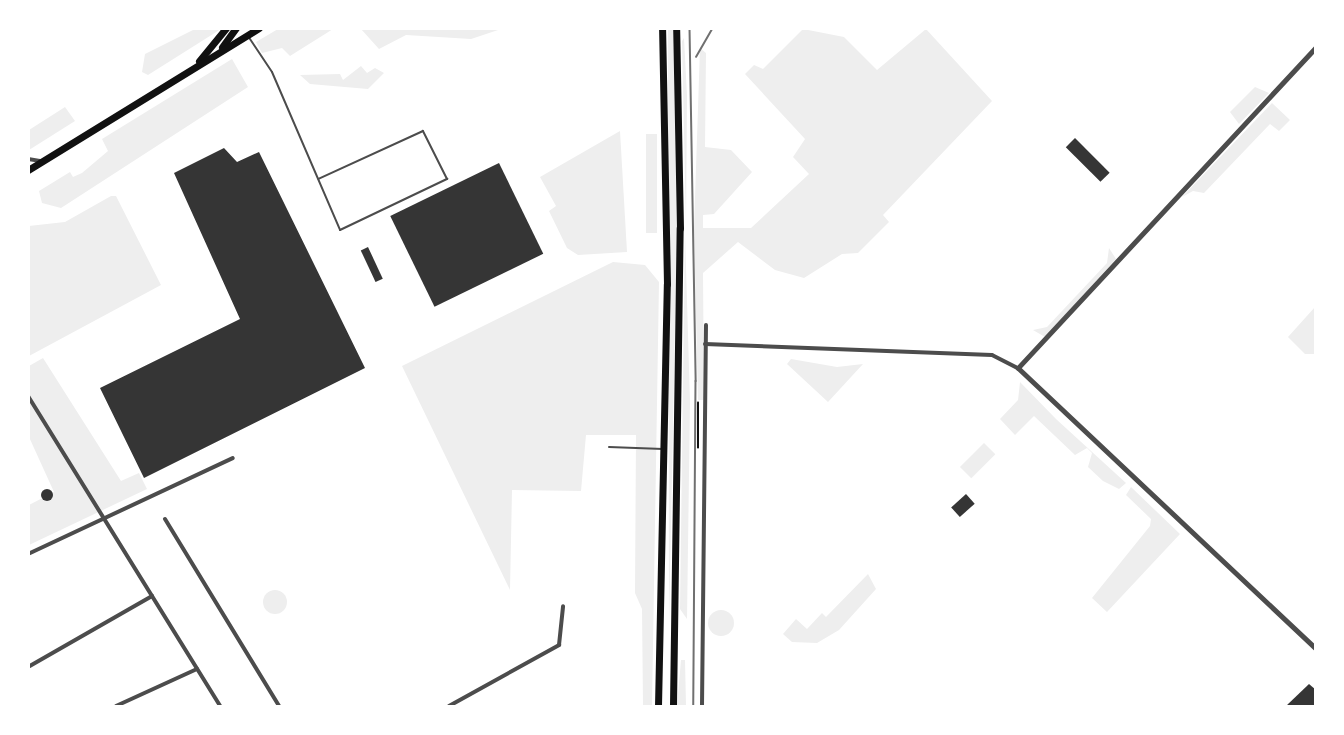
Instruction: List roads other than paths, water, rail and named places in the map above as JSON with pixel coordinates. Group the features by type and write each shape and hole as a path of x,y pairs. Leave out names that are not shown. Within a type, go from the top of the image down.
{"highway":[{"path":"192,68 226,28"},
{"path":"216,53 238,28 247,36"},
{"path":"28,170 259,28"},
{"path":"658,706 664,449 662,28"},
{"path":"673,706 680,228 676,28"},
{"path":"660,634 675,634"}],"street":[{"path":"1018,368 1316,47"},
{"path":"28,159 43,161"},
{"path":"28,201 28,219"},
{"path":"702,706 706,326"},
{"path":"705,344 992,355 1018,368 1316,649"},
{"path":"28,396 220,706"},
{"path":"28,554 106,522 233,458"},
{"path":"165,519 279,706"},
{"path":"28,667 152,597"},
{"path":"449,706 559,645 563,606"},
{"path":"116,706 197,669"}],"lane":[{"path":"247,36 267,67 340,231 447,179 423,131 318,179"},
{"path":"609,447 664,449"}],"tram line":[{"path":"690,28 696,381 694,706"},
{"path":"696,57 713,28"}]}
